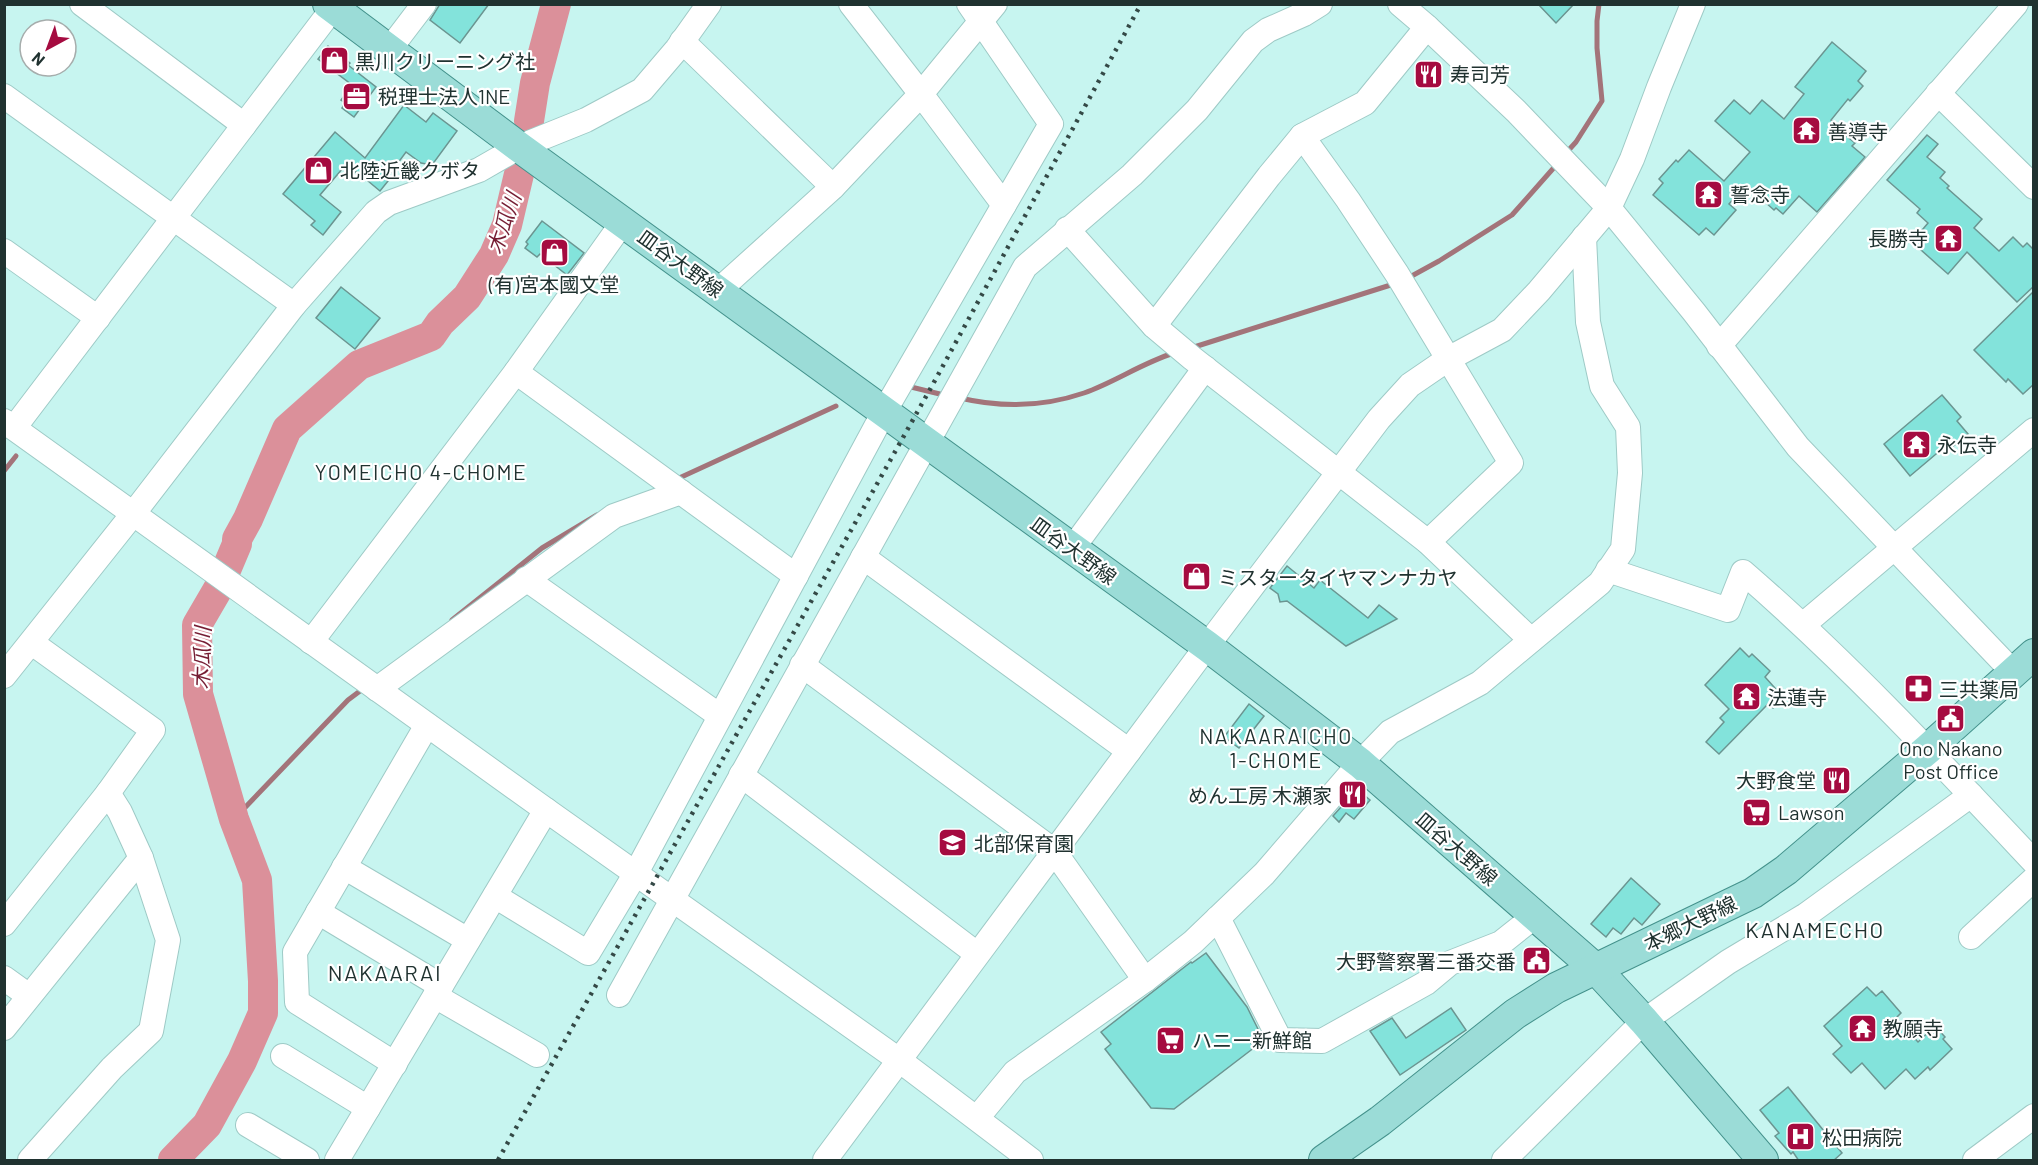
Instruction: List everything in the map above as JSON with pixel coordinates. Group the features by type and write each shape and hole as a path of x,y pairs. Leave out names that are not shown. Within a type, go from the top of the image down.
{"main road":[{"name":"皿谷大野線","path":"330,6 519,147 1207,646 1360,764 1596,969 1644,1021 1762,1161"},
{"name":"本郷大野線","path":"1324,1161 1380,1121 1515,1014 1556,988 1753,893 1786,870 1928,749 2023,663"}],"street":[{"path":"82,4 244,125"},
{"path":"389,50 424,4"},
{"path":"851,4 1004,205"},
{"path":"619,995 671,898 1025,267 1132,176 1197,110 1254,41 1268,30 1320,4"},
{"path":"1400,4 1560,157 1609,208 1695,312 1798,447 1894,548 2023,663"},
{"path":"825,1161 977,954 1379,419 1410,385 1449,359 1502,330 1539,291 1609,208 1632,159 1693,4"},
{"path":"1719,346 2016,4"},
{"path":"330,6 244,125 98,318 9,425 898,1060 1031,1161"},
{"path":"4,676 133,514 294,305 376,212 389,203 479,170 519,147 586,120 642,90 682,41 706,6"},
{"path":"495,896 588,953 636,873 884,412 1051,124 981,10 921,94 833,187 719,290"},
{"path":"1154,326 1302,136 1365,103 1426,27"},
{"path":"682,41 833,187"},
{"path":"1938,93 2034,187"},
{"path":"4,96 294,305"},
{"path":"1302,136 1402,281 1511,463 1428,542"},
{"path":"311,642 516,372 623,222"},
{"path":"1067,229 1154,326 1428,542 1531,640"},
{"path":"977,1118 1015,1072 1145,980 1193,942 1264,874 1390,732 1480,683 1600,583 1623,549 1630,473 1628,427 1602,386 1588,322 1584,237"},
{"path":"4,251 98,318"},
{"path":"1072,549 1190,356"},
{"path":"516,372 796,576"},
{"path":"1804,624 2034,430"},
{"path":"378,690 526,579 615,516 681,492"},
{"path":"863,557 1129,752"},
{"path":"1608,570 1728,610 1743,572 1804,624 1928,749 2034,862"},
{"path":"526,579 720,716"},
{"path":"4,924 108,793 153,730 32,643"},
{"path":"802,665 1054,851 1145,980"},
{"path":"395,1064 297,1002 295,952 427,725"},
{"path":"741,775 977,954"},
{"path":"30,1161 112,1068 151,1031 168,940 141,858 120,812 108,793"},
{"path":"1504,1161 1644,1021 1728,962 1806,915 1971,795"},
{"path":"337,1161 546,810"},
{"path":"4,1028 141,858"},
{"path":"344,867 468,940"},
{"path":"1971,937 2034,879"},
{"path":"318,912 537,1055"},
{"path":"1218,918 1280,1040 1322,1041 1426,983 1450,963 1501,943 1535,916"},
{"path":"4,978 29,996"},
{"path":"282,1056 368,1108"},
{"path":"1975,1161 2034,1116"},
{"path":"248,1125 307,1161"}],"building":[{"path":"440,4 489,4 460,43 430,20"},
{"path":"1538,4 1574,4 1556,23"},
{"path":"1832,42 1866,71 1858,81 1863,86 1850,101 1848,99 1831,120 1835,123 1833,125 1855,143 1852,146 1865,157 1817,212 1799,196 1783,214 1776,208 1774,210 1746,185 1729,204 1736,210 1714,235 1706,228 1699,235 1653,195 1663,183 1659,179 1676,160 1678,162 1689,150 1724,181 1750,152 1715,121 1734,100 1750,114 1762,100 1784,119 1804,94 1795,87"},
{"path":"328,46 376,87 354,117 342,108 345,103 341,100 352,85 318,59"},
{"path":"404,105 426,122 433,113 457,131 432,165 421,163 406,152 380,191 356,171 353,175 343,168 320,195 341,212 323,235 311,225 315,221 283,194 335,132 365,158"},
{"path":"1927,135 1938,144 1927,157 1945,172 1940,178 1949,186 1947,188 1982,219 1974,228 1999,251 2013,237 2023,247 2027,243 2034,250 2034,286 2017,302 1967,252 1948,274 1912,242 1928,223 1917,213 1920,209 1887,180"},
{"path":"542,221 584,253 567,275 540,254 537,257 525,248 528,244 526,242"},
{"path":"341,287 380,318 355,349 316,318"},
{"path":"2034,291 2034,384 2023,394 2008,379 2006,382 1974,350"},
{"path":"1942,395 1961,417 1957,421 1968,434 1945,453 1942,449 1910,476 1884,444"},
{"path":"1287,566 1314,588 1320,580 1368,618 1379,605 1397,619 1346,646 1287,601 1280,602 1278,594 1270,588"},
{"path":"1740,648 1749,657 1752,654 1770,671 1765,677 1783,697 1773,708 1768,704 1719,754 1706,742 1724,722 1720,718 1729,709 1705,685"},
{"path":"1249,704 1264,716 1239,748 1224,737"},
{"path":"1357,789 1370,800 1354,819 1346,813 1339,822 1333,816"},
{"path":"1631,878 1660,904 1642,925 1634,918 1621,934 1613,928 1606,937 1591,924"},
{"path":"1206,953 1247,1007 1261,1035 1251,1043 1255,1047 1174,1109 1151,1108 1105,1049 1111,1044 1101,1032 1191,962"},
{"path":"1867,987 1876,996 1882,991 1901,1013 1896,1018 1918,1042 1935,1026 1952,1049 1930,1070 1928,1067 1915,1079 1906,1069 1885,1089 1862,1063 1851,1073 1833,1054 1842,1046 1824,1026"},
{"path":"1451,1008 1466,1030 1400,1075 1370,1031 1392,1018 1406,1038"},
{"path":"1788,1087 1842,1153 1833,1161 1799,1161 1793,1152 1791,1154 1775,1136 1779,1133 1760,1110"}],"waterway":[{"name":"木瓜川","path":"529,121 535,83 556,4"},
{"path":"1566,153 1576,142 1602,101 1597,48 1599,4"},
{"path":"1408,278 1512,215 1558,163"},
{"name":"木瓜川","path":"173,1160 207,1125 242,1061 263,1013 257,880 234,819 198,694 197,625 218,589 237,539 287,429 359,365 431,336 440,323 467,297 494,255 507,225 519,174"},
{"path":"1191,348 1397,283"},
{"path":"960,398 1007,405 1069,398 1095,389 1174,353"},
{"path":"911,387 948,396"},
{"path":"677,479 836,406"},
{"path":"4,471 16,456"},
{"path":"452,620 542,548 597,515"},
{"path":"234,819 348,700 364,688"}],"railway":[{"path":"498,1160 933,384 1141,4"}],"place":[{"name":"黒川クリーニング社","path":"334,61"},
{"name":"寿司芳","path":"1429,74"},
{"name":"税理士法人1NE","path":"357,96"},
{"name":"善導寺","path":"1807,131"},
{"name":"北陸近畿クボタ","path":"319,170"},
{"name":"誓念寺","path":"1709,194"},
{"name":"長勝寺","path":"1949,238"},
{"name":"(有)宮本國文堂","path":"554,253"},
{"name":"永伝寺","path":"1916,444"},
{"name":"ミスタータイヤマンナカヤ","path":"1197,577"},
{"name":"三共薬局","path":"1918,689"},
{"name":"法蓮寺","path":"1746,697"},
{"name":"Ono Nakano Post Office","path":"1951,718"},
{"name":"大野食堂","path":"1837,780"},
{"name":"めん工房 木瀬家","path":"1353,795"},
{"name":"Lawson","path":"1757,812"},
{"name":"北部保育園","path":"953,843"},
{"name":"大野警察署三番交番","path":"1537,961"},
{"name":"教願寺","path":"1862,1028"},
{"name":"ハニー新鮮館","path":"1171,1040"},
{"name":"松田病院","path":"1801,1137"}],"district":[{"name":"YOMEICHO 4-CHOME","path":"421,471"},
{"name":"NAKAARAICHO 1-CHOME","path":"1276,747"},
{"name":"KANAMECHO","path":"1815,929"},
{"name":"NAKAARAI","path":"385,972"}]}
